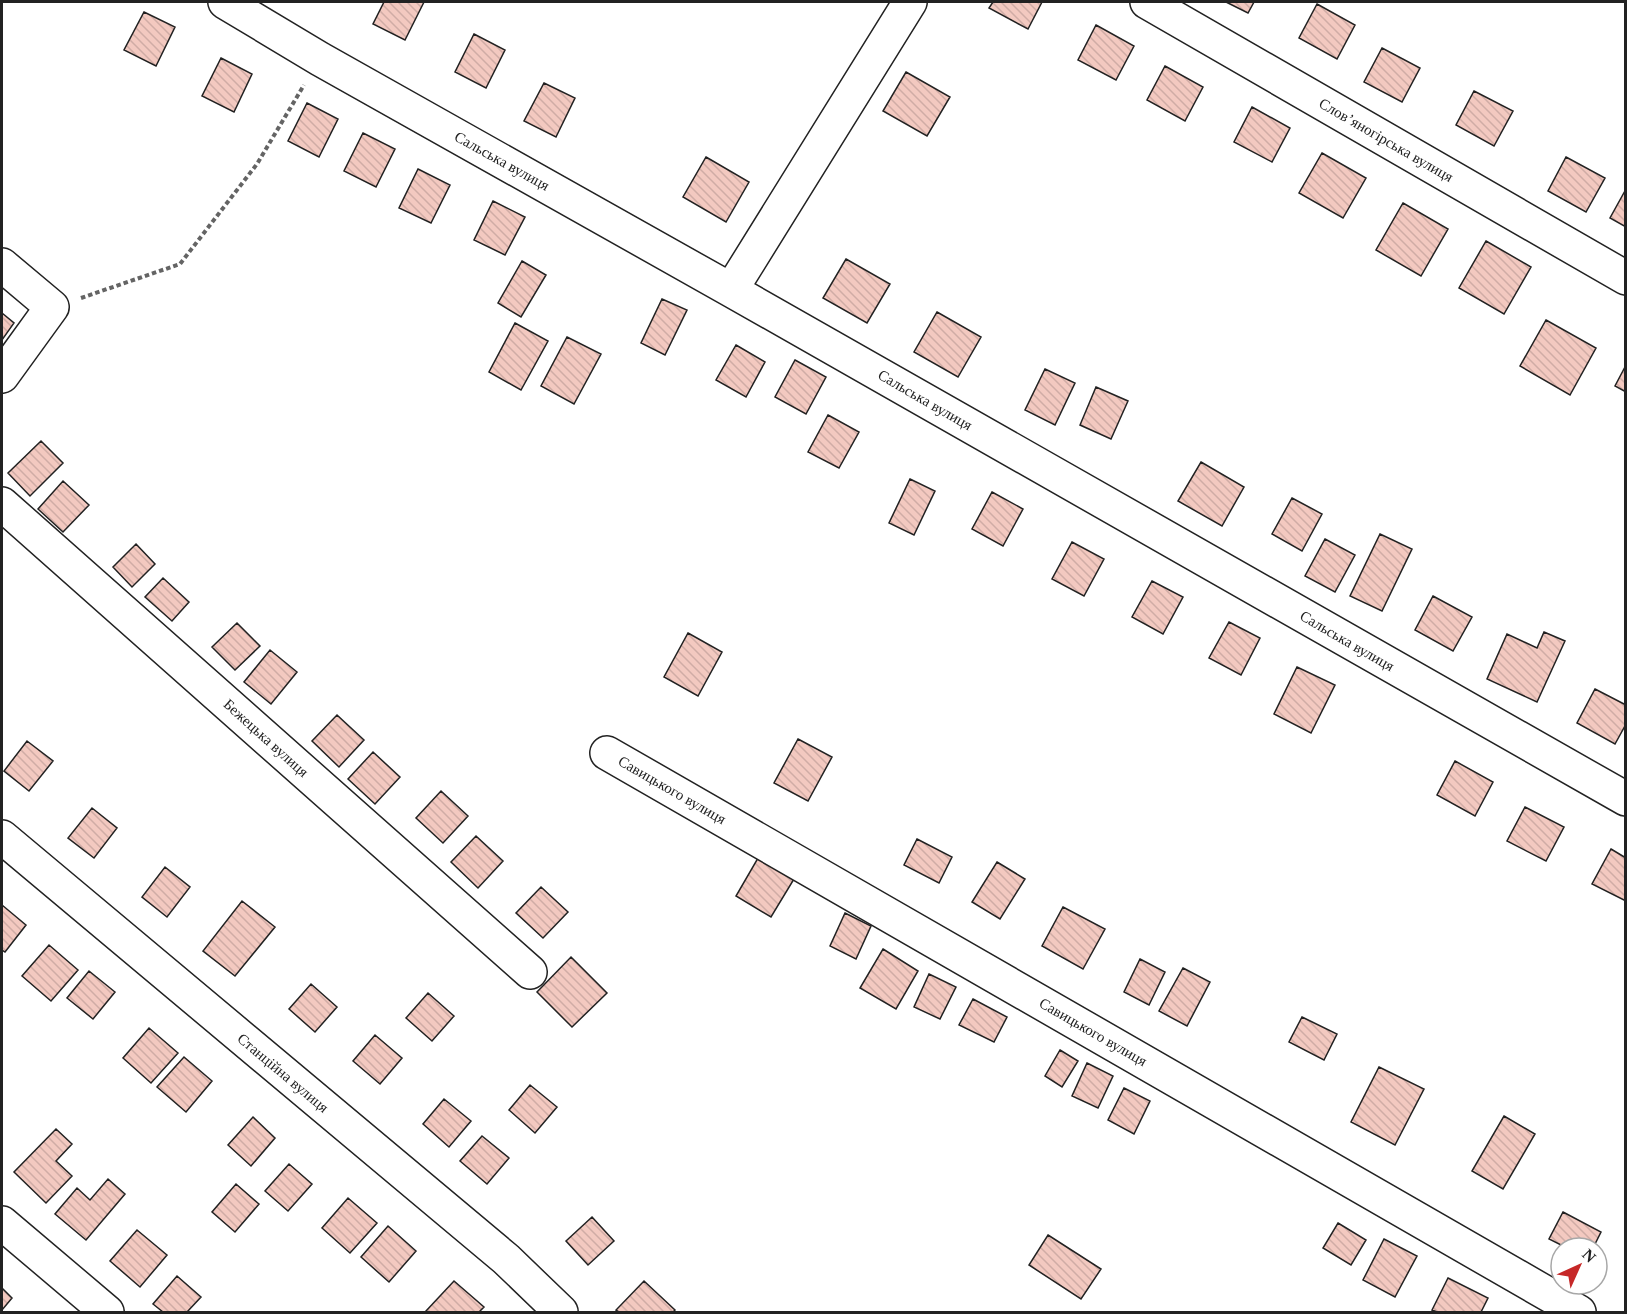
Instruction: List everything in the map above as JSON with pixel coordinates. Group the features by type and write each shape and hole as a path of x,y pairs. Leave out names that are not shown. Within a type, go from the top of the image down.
{"street":[{"name":"Сальська вулиця","path":"225,2 1626,799"},
{"path":"731,290 910,2"},
{"name":"Слов’яногірська вулиця","path":"1148,2 1626,278"},
{"path":"2,266 52,308 2,376"},
{"name":"Бежецька вулиця","path":"2,504 530,972"},
{"name":"Савицького вулиця","path":"607,753 1579,1312"},
{"name":"Станційна вулиця","path":"2,837 497,1252 561,1312"},
{"path":"2,1223 107,1312"}],"path":[{"path":"52,308 180,264 257,164 320,58"}],"building":[{"path":"384,2 424,2 405,40 373,24"},
{"path":"993,2 1042,2 1028,29 989,8"},
{"path":"1226,2 1254,2 1248,13"},
{"path":"1317,4 1355,25 1337,59 1299,38"},
{"path":"144,12 175,27 156,66 124,50"},
{"path":"1096,25 1134,46 1116,80 1078,60"},
{"path":"474,34 505,50 486,88 455,72"},
{"path":"1382,48 1420,68 1402,102 1364,82"},
{"path":"221,58 252,74 234,112 202,96"},
{"path":"1165,66 1203,87 1185,121 1147,100"},
{"path":"906,72 950,97 927,136 883,111"},
{"path":"544,83 575,98 556,137 524,121"},
{"path":"1474,91 1513,111 1494,146 1456,125"},
{"path":"307,103 338,119 319,157 288,141"},
{"path":"1252,107 1290,128 1272,162 1234,142"},
{"path":"363,133 395,149 376,187 344,171"},
{"path":"1322,153 1366,178 1343,218 1299,193"},
{"path":"706,157 749,182 726,222 683,197"},
{"path":"1566,157 1605,178 1586,212 1548,191"},
{"path":"418,169 450,185 431,223 399,208"},
{"path":"1626,189 1626,227 1610,218"},
{"path":"493,201 525,217 505,255 474,240"},
{"path":"1403,203 1448,229 1421,276 1376,250"},
{"path":"1486,241 1531,267 1504,314 1459,288"},
{"path":"846,259 890,284 867,323 823,298"},
{"path":"522,261 546,275 521,317 498,303"},
{"path":"662,299 687,310 665,355 641,343"},
{"path":"937,312 981,337 958,377 914,352"},
{"path":"2,313 14,323 2,340"},
{"path":"1546,320 1596,348 1570,395 1520,366"},
{"path":"515,323 548,341 521,390 489,372"},
{"path":"567,337 601,354 574,404 541,386"},
{"path":"736,345 765,362 746,397 716,380"},
{"path":"795,360 826,377 806,414 775,397"},
{"path":"1626,365 1626,392 1615,386"},
{"path":"1045,369 1075,383 1055,425 1025,410"},
{"path":"1096,387 1128,401 1111,439 1080,425"},
{"path":"828,415 859,432 839,468 808,452"},
{"path":"41,441 63,463 30,496 8,473"},
{"path":"1201,462 1244,487 1222,526 1178,501"},
{"path":"910,479 935,491 914,535 889,523"},
{"path":"63,481 89,505 63,532 38,509"},
{"path":"992,492 1023,509 1003,546 972,529"},
{"path":"1292,498 1322,514 1302,551 1272,534"},
{"path":"1380,534 1412,549 1382,611 1350,596"},
{"path":"1325,539 1355,555 1335,592 1305,576"},
{"path":"1072,542 1104,559 1084,596 1052,579"},
{"path":"136,544 155,564 132,587 113,567"},
{"path":"163,578 189,602 172,621 145,597"},
{"path":"1152,581 1183,597 1163,634 1132,617"},
{"path":"1433,596 1472,617 1453,651 1415,630"},
{"path":"1229,622 1260,638 1241,675 1209,658"},
{"path":"237,623 260,646 235,670 212,647"},
{"path":"1544,632 1565,641 1537,702 1487,679 1507,634 1537,648"},
{"path":"688,633 722,652 698,696 664,677"},
{"path":"270,650 297,672 271,704 244,682"},
{"path":"1297,667 1335,685 1311,733 1274,714"},
{"path":"1595,689 1626,705 1626,724 1615,744 1577,723"},
{"path":"337,715 364,740 339,767 312,741"},
{"path":"798,739 832,757 808,801 774,783"},
{"path":"27,741 53,761 29,791 4,771"},
{"path":"373,752 400,777 375,804 348,779"},
{"path":"1455,761 1493,782 1475,816 1437,795"},
{"path":"441,791 468,816 443,843 416,818"},
{"path":"1525,807 1564,827 1546,861 1507,841"},
{"path":"92,808 117,828 94,858 68,838"},
{"path":"476,836 503,861 478,888 451,862"},
{"path":"917,839 952,857 939,883 904,865"},
{"path":"1611,849 1626,858 1626,901 1592,884"},
{"path":"758,858 794,879 771,917 736,896"},
{"path":"997,862 1025,879 1000,919 972,902"},
{"path":"165,867 190,887 167,917 142,897"},
{"path":"541,887 568,912 543,938 516,913"},
{"path":"242,901 275,927 235,976 203,951"},
{"path":"2,905 26,925 5,952 2,950"},
{"path":"1063,907 1105,929 1083,969 1042,946"},
{"path":"845,913 871,926 856,959 830,946"},
{"path":"49,945 78,970 51,1001 22,976"},
{"path":"883,949 918,971 896,1009 860,988"},
{"path":"571,957 607,993 572,1027 537,992"},
{"path":"1140,959 1165,972 1149,1005 1124,992"},
{"path":"1183,968 1210,982 1187,1026 1159,1011"},
{"path":"89,971 115,992 93,1019 67,998"},
{"path":"929,974 956,987 940,1019 914,1007"},
{"path":"311,984 337,1007 315,1032 289,1009"},
{"path":"428,993 454,1016 432,1041 406,1018"},
{"path":"973,999 1007,1017 994,1042 959,1025"},
{"path":"1302,1017 1337,1034 1324,1060 1289,1042"},
{"path":"149,1028 178,1053 151,1083 123,1058"},
{"path":"375,1035 402,1058 380,1084 353,1061"},
{"path":"1060,1050 1078,1061 1062,1087 1045,1076"},
{"path":"184,1057 212,1081 186,1112 157,1087"},
{"path":"1087,1063 1113,1076 1098,1108 1072,1096"},
{"path":"1379,1067 1424,1089 1395,1145 1351,1122"},
{"path":"530,1085 557,1107 535,1133 509,1110"},
{"path":"1124,1088 1150,1101 1134,1134 1108,1120"},
{"path":"444,1099 471,1121 449,1147 423,1124"},
{"path":"1504,1116 1535,1134 1503,1189 1472,1171"},
{"path":"253,1117 275,1138 251,1166 228,1145"},
{"path":"56,1129 72,1144 56,1161 72,1176 46,1203 14,1172"},
{"path":"482,1136 509,1158 487,1184 460,1161"},
{"path":"289,1164 312,1184 288,1211 265,1191"},
{"path":"108,1179 125,1194 86,1240 55,1214 77,1188 90,1200"},
{"path":"236,1184 259,1204 235,1232 212,1212"},
{"path":"348,1198 377,1223 350,1253 322,1228"},
{"path":"1563,1212 1601,1232 1599,1236 1551,1236"},
{"path":"592,1217 614,1241 588,1265 566,1241"},
{"path":"1338,1223 1366,1240 1351,1265 1323,1248"},
{"path":"388,1226 416,1251 389,1282 361,1257"},
{"path":"137,1230 167,1255 140,1287 110,1261"},
{"path":"1048,1235 1101,1269 1081,1299 1029,1265"},
{"path":"1384,1239 1417,1256 1395,1297 1363,1280"},
{"path":"177,1276 201,1297 187,1312 163,1312 153,1304"},
{"path":"1448,1278 1488,1298 1481,1312 1432,1310"},
{"path":"454,1281 484,1307 479,1312 427,1312 426,1311"},
{"path":"644,1281 675,1310 673,1312 619,1312 616,1310"},
{"path":"2,1288 12,1298 2,1310"}]}
